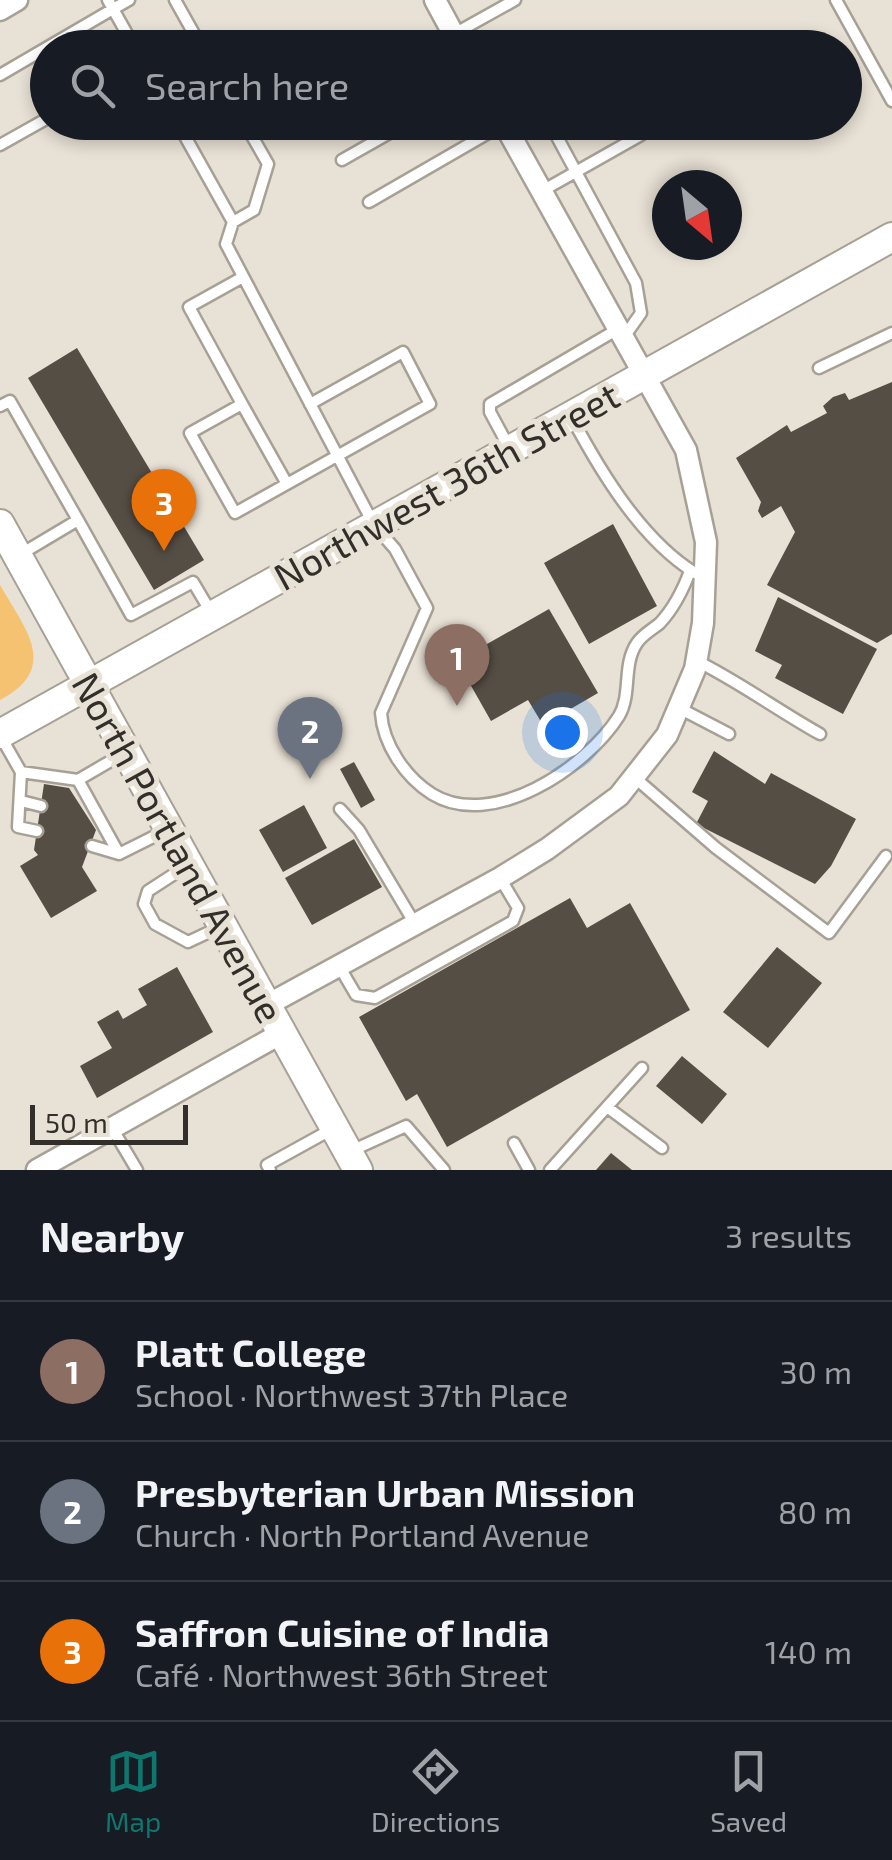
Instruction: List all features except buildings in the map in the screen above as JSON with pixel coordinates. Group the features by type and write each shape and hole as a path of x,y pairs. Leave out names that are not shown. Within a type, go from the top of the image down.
{"main road":[{"name":"Northwest 36th Street","path":"0,735 892,236"},
{"name":"North Portland Avenue","path":"0,524 354,1161"}],"street":[{"path":"0,10 18,0"},
{"path":"434,0 452,30"},
{"path":"267,1005 500,878 547,850 618,796 667,735 696,665 698,575 706,542 686,450 513,140"},
{"path":"38,1170 282,1033"}],"lane":[{"path":"70,30 111,4 130,0"},
{"path":"175,0 192,30"},
{"path":"473,30 515,0"},
{"path":"836,0 853,30"},
{"path":"111,4 125,30"},
{"path":"862,47 892,101"},
{"path":"0,75 30,56"},
{"path":"0,145 30,128"},
{"path":"187,140 233,222"},
{"path":"254,140 268,164 254,210 233,222 226,244 374,526 395,549 427,608 381,713 382,731 420,787 464,807 490,806 522,795 559,774 606,732 621,712 627,662 638,642 698,575 649,533 591,453 571,416"},
{"path":"342,160 377,140"},
{"path":"369,202 474,140"},
{"path":"510,450 490,412 490,404 638,321 642,301 558,140"},
{"path":"542,192 631,140"},
{"path":"243,277 189,307 286,484"},
{"path":"819,368 892,333"},
{"path":"242,404 190,433 235,513 430,404 403,352 310,404"},
{"path":"0,406 10,401 131,615 192,582 212,615"},
{"path":"18,556 78,520"},
{"path":"696,665 753,689 762,702 820,734"},
{"path":"678,708 729,734"},
{"path":"0,735 21,772 18,827 37,831"},
{"path":"21,772 78,780 126,751"},
{"path":"634,777 716,848 829,933 886,856"},
{"path":"78,780 119,854"},
{"path":"21,801 41,806"},
{"path":"340,808 360,830 416,924"},
{"path":"90,819 103,822"},
{"path":"92,846 119,854 170,828"},
{"path":"190,864 148,891 144,904 155,924 175,939 198,941 224,926"},
{"path":"338,966 356,995 375,998 513,921 518,908 500,878"},
{"path":"550,1170 642,1068"},
{"path":"607,1106 662,1148"},
{"path":"354,1161 406,1126 444,1170"},
{"path":"265,1168 335,1127"},
{"path":"112,1128 137,1170"},
{"path":"514,1143 529,1170"}],"shaded area":[{"path":"0,585 27,632 33,661 19,688 0,700"}],"place":[{"name":"Saffron Cuisine of India","path":"164,551"},
{"name":"Platt College","path":"457,706"},
{"name":"Presbyterian Urban Mission","path":"310,779"}]}
